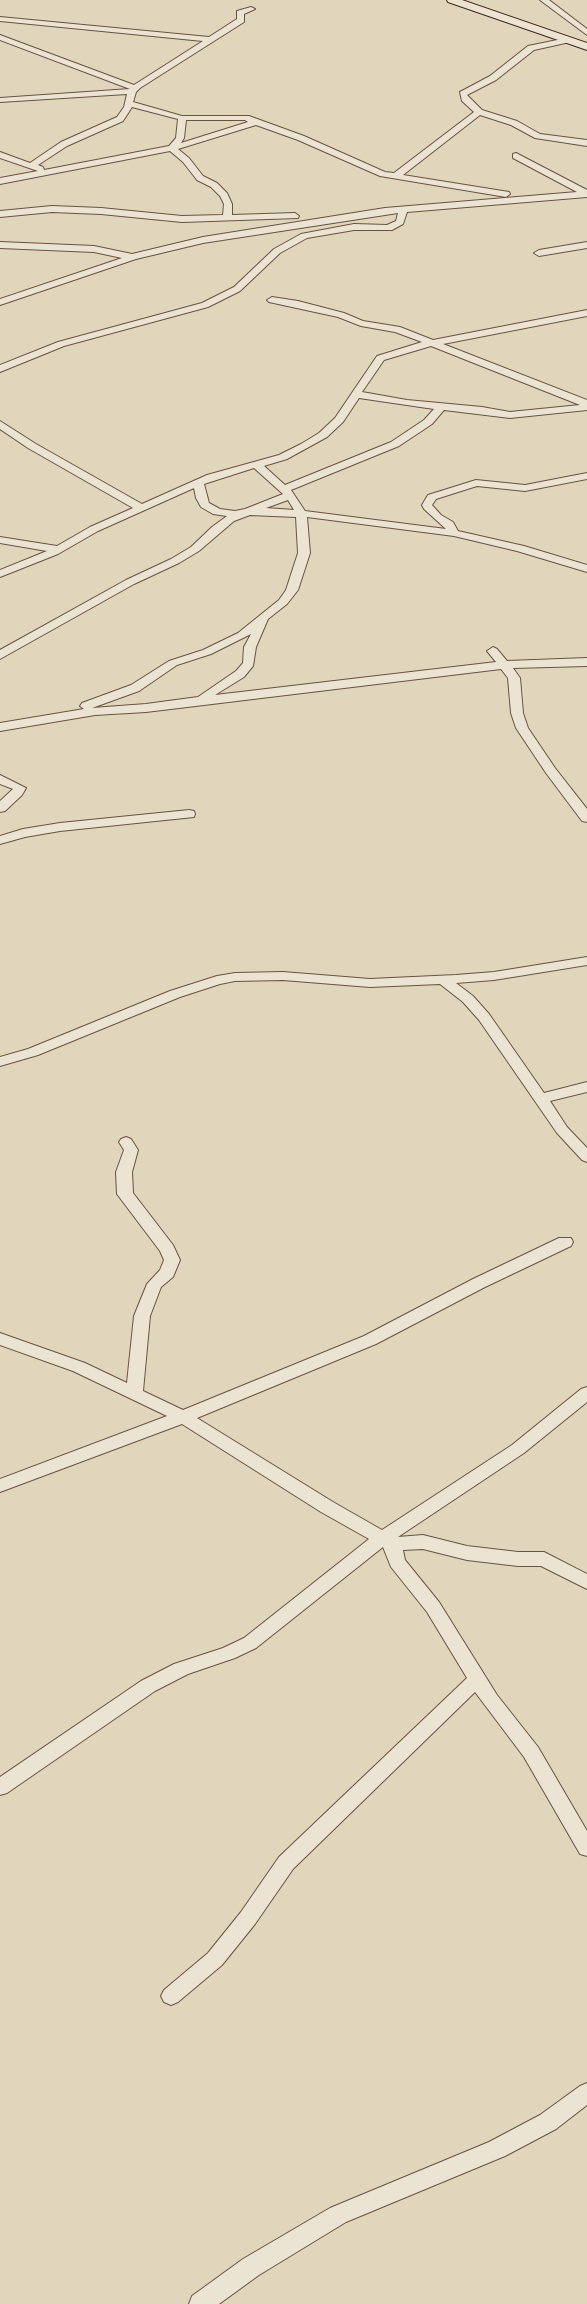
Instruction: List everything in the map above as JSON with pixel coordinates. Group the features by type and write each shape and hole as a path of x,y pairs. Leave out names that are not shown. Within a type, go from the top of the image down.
{"street":[{"path":"452,0 587,48"},
{"path":"544,0 587,33"},
{"path":"0,100 133,89 195,50 207,39 241,20 240,13 251,9"},
{"path":"0,19 119,32 207,39"},
{"path":"0,38 133,89"},
{"path":"567,40 531,48 481,86 463,94 465,99 478,112 514,123 538,136 587,144"},
{"path":"31,166 64,144 120,119 133,89"},
{"path":"128,103 182,118 238,117 256,122 301,138 351,161 394,177 539,198"},
{"path":"394,177 478,112"},
{"path":"172,148 180,138 182,118"},
{"path":"0,181 172,148 256,122"},
{"path":"172,148 186,160 200,178 214,185 224,195 228,204 227,217"},
{"path":"0,155 47,172"},
{"path":"516,156 554,176 571,187 587,194"},
{"path":"0,302 133,258 203,240 346,215 587,194"},
{"path":"0,214 52,209 117,212 167,218 346,215"},
{"path":"0,369 61,344 205,305 237,289 277,251 304,236 354,227 389,228 400,222 403,209"},
{"path":"0,245 94,249 133,258"},
{"path":"539,253 587,245"},
{"path":"272,300 298,304 341,315 361,323 397,329 587,406"},
{"path":"0,574 58,549 94,529 199,482 283,457 323,435 349,408 355,394 380,358 431,343 587,313"},
{"path":"355,394 441,407 482,410 510,415 587,406"},
{"path":"0,655 130,582 175,561 195,549 216,529 245,512 395,444 428,422 441,407"},
{"path":"0,424 32,446 141,508"},
{"path":"71,714 135,688 173,663 224,644 242,635 283,602 292,590 304,552 301,513 287,492 256,464"},
{"path":"454,534 449,524 437,517 429,509 427,505 432,497 476,483 500,484 510,488 525,488 587,476"},
{"path":"199,482 205,505 222,513 301,513 454,534 520,548 587,569"},
{"path":"0,540 58,549"},
{"path":"199,701 240,674 249,664 250,647 264,617"},
{"path":"493,651 514,678 517,714 522,728 550,770 587,818"},
{"path":"0,727 71,714 199,701 503,665 587,662"},
{"path":"0,779 20,788 18,792 0,808"},
{"path":"0,840 23,833 60,826 108,820 188,814"},
{"path":"0,1062 33,1052 175,994 217,980 255,976 370,982 442,979 494,976 587,961"},
{"path":"442,979 468,999 484,1018 562,1130 587,1157"},
{"path":"540,1099 587,1087"},
{"path":"126,1142 131,1150 124,1172 125,1194 167,1248 172,1260 167,1273 156,1284 148,1298 142,1316 137,1354 135,1393"},
{"path":"0,1486 183,1417 370,1340 479,1283 565,1242"},
{"path":"0,1339 79,1367 183,1417 387,1541 423,1542 468,1553 518,1559 544,1558 587,1582"},
{"path":"0,1787 148,1686 181,1669 229,1653 250,1643 421,1514 518,1449 587,1393"},
{"path":"387,1541 397,1562 433,1608 478,1678 490,1700 531,1752 566,1815 587,1848"},
{"path":"170,1996 215,1959 248,1918 286,1863 478,1678"},
{"path":"200,2304 251,2267 338,2215 497,2149 548,2122 587,2093"}]}
